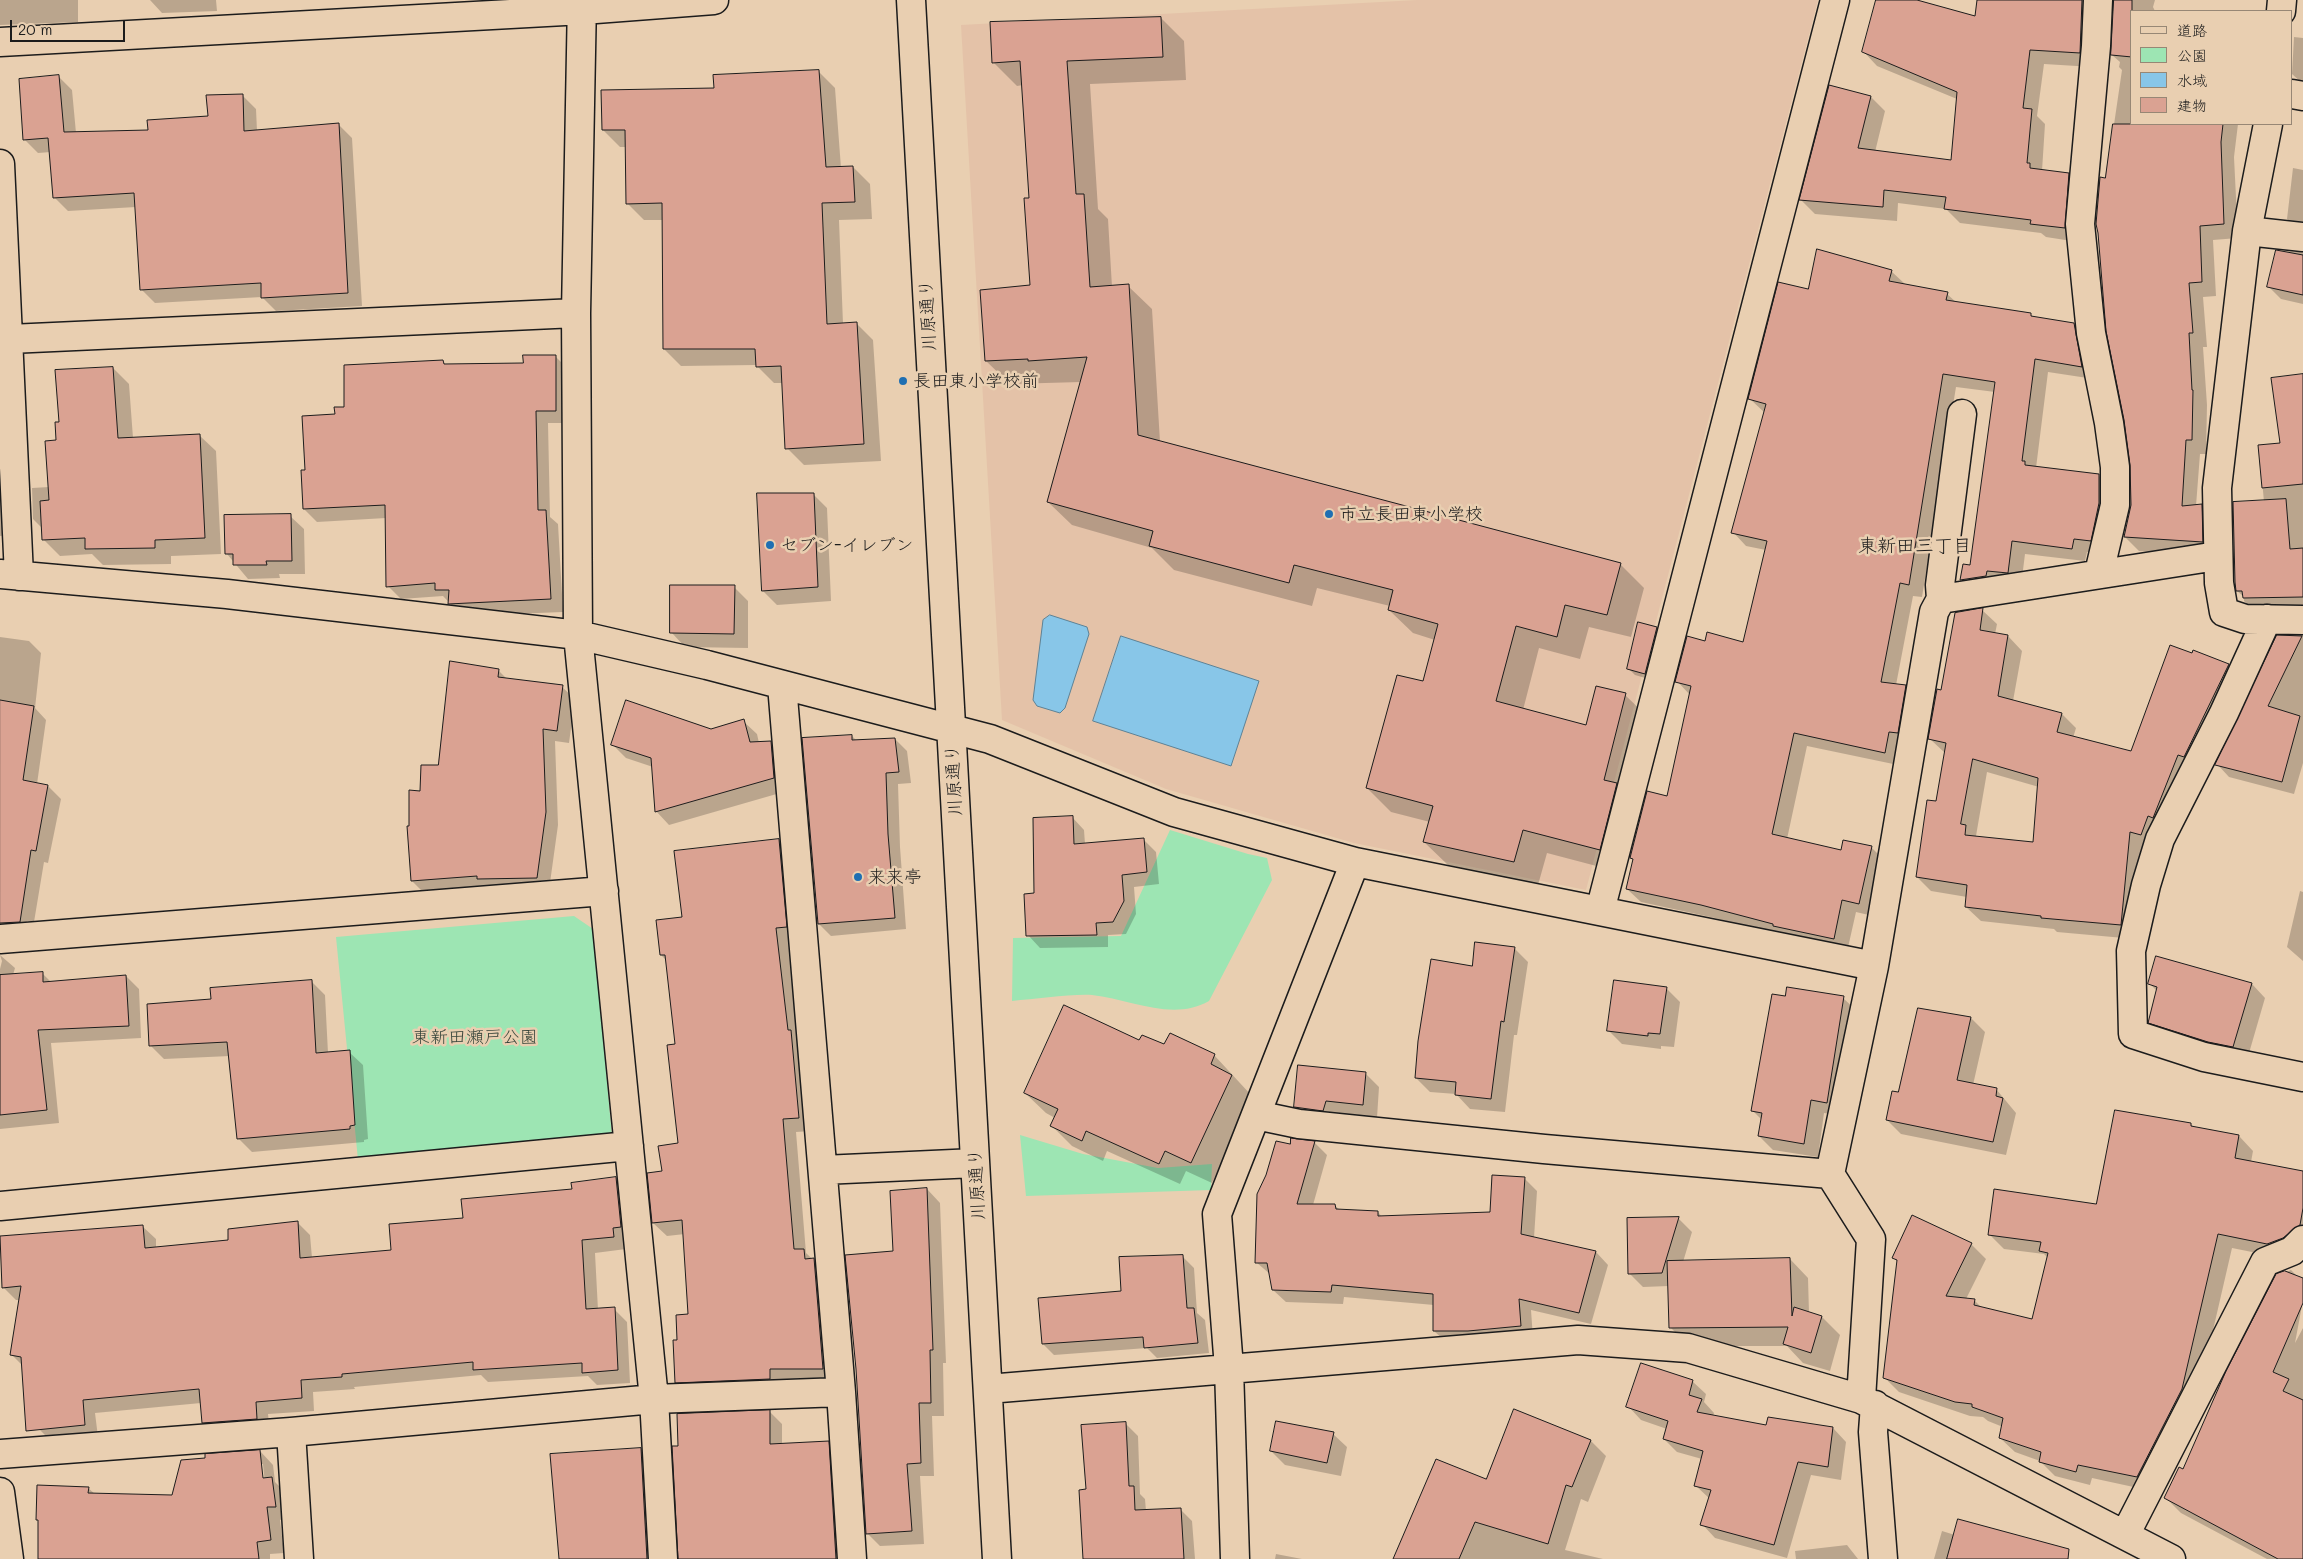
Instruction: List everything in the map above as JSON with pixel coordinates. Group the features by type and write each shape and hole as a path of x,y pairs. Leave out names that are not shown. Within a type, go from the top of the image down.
{"street":[{"path":"0,42 582,5 714,0"},
{"name":"川原通り","path":"911,0 997,1559"},
{"path":"1600,911 1836,0"},
{"path":"2098,0 2096,46 2080,224 2091,333 2109,423 2115,467 2115,505 2099,573"},
{"path":"582,5 576,313 578,635 654,1399 663,1559"},
{"path":"2268,125 2248,231 2217,488 2219,583 2224,612 2244,619 2303,620"},
{"path":"0,164 10,339 10,575 227,594 578,635 707,665 990,739 1174,812 1355,862 1874,966"},
{"path":"2248,231 2303,237"},
{"path":"10,339 576,313"},
{"path":"1883,1559 1873,1432 1868,1402 1871,1238 1830,1174 1874,966 1934,612 1941,599 1940,585 1962,414"},
{"path":"1941,599 2218,556"},
{"path":"2267,620 2224,713 2160,839 2146,885 2131,951 2133,1034 2204,1057 2303,1077"},
{"path":"782,686 841,1392 852,1559"},
{"path":"1235,1559 1230,1368 1218,1214 1355,862"},
{"path":"0,939 604,891"},
{"path":"1256,1115 1299,1124 1544,1149 1830,1174"},
{"path":"0,1206 629,1146"},
{"path":"822,1170 976,1163"},
{"path":"2125,1535 2265,1262 2299,1248"},
{"path":"988,1388 1578,1340 1688,1348 1868,1402 2171,1559"},
{"path":"0,1454 291,1432 654,1399 841,1392"},
{"path":"291,1432 299,1559"},
{"path":"0,1492 9,1559"}],"shaded area":[{"path":"1417,0 1818,0 1586,890 1354,843 1166,789 1002,720 961,25"}],"green space":[{"path":"1170,830 1267,858 1272,880 1209,1001 1195,1007 1166,1009 1092,995 1012,1001 1013,938 1121,936"},
{"name":"東新田瀬戸公園","path":"574,916 593,929 612,1136 358,1160 336,937"},
{"path":"1020,1135 1083,1154 1158,1168 1212,1164 1211,1190 1026,1196"}],"water":[{"path":"1050,615 1087,627 1089,634 1065,708 1060,713 1037,706 1033,700 1043,620"},
{"path":"1121,636 1259,681 1231,766 1093,721"}],"building":[{"path":"1876,0 1917,0 1975,16 1977,0 2082,0 2080,53 2030,50 2023,108 2032,109 2027,163 2030,163 2030,168 2069,173 2065,228 2030,224 2031,220 1944,209 1946,197 1884,190 1883,207 1799,200 1829,85 1871,96 1858,148 1951,160 1957,92 1862,52"},
{"path":"2114,0 2132,0 2132,10 2130,10 2130,57 2111,55"},
{"path":"1161,17 1163,57 1067,61 1076,194 1084,194 1090,287 1129,284 1138,435 1621,563 1607,615 1565,605 1557,637 1516,626 1496,701 1586,725 1596,686 1626,693 1604,780 1617,783 1600,850 1523,830 1514,862 1423,842 1433,806 1366,788 1397,675 1423,681 1438,624 1388,610 1393,590 1294,565 1289,583 1149,546 1153,531 1047,502 1087,357 1028,361 1028,359 985,361 980,290 1030,285 1024,198 1029,198 1020,61 992,63 990,22"},
{"path":"819,70 826,167 853,166 855,202 822,203 827,324 857,322 864,444 785,449 781,366 756,367 755,349 663,349 662,203 626,204 625,130 602,130 601,90 714,88 713,75"},
{"path":"59,75 64,132 148,130 147,120 208,116 206,95 243,94 244,131 339,123 348,293 261,298 261,283 140,290 134,193 53,198 48,138 23,140 19,79"},
{"path":"2113,124 2223,125 2221,142 2224,224 2200,226 2202,282 2189,283 2193,333 2189,333 2193,390 2192,440 2186,440 2182,506 2202,504 2203,542 2124,537 2131,505 2130,465 2124,420 2106,331 2096,224 2100,177 2105,178"},
{"path":"1817,249 1892,270 1889,281 1948,292 1946,300 2031,313 2031,316 2074,323 2082,367 2035,359 2022,461 2025,461 2025,465 2099,474 2099,503 2091,541 2074,539 2072,549 2012,541 2008,573 1987,571 1986,576 1960,580 1963,564 1970,565 1995,382 1943,374 1909,585 1900,583 1881,682 1906,685 1898,733 1889,732 1885,753 1794,733 1772,834 1841,850 1843,840 1872,846 1859,904 1842,900 1834,939 1773,926 1773,924 1701,905 1626,889 1633,859 1630,858 1647,791 1667,796 1691,686 1675,682 1687,636 1705,641 1707,632 1743,642 1767,541 1731,533 1766,404 1748,399 1778,282 1808,289"},
{"path":"2276,250 2303,255 2303,295 2267,287"},
{"path":"523,355 556,355 556,411 536,411 538,510 546,510 551,599 448,604 449,590 435,590 435,583 386,587 385,505 303,509 301,470 305,470 302,416 335,414 334,407 344,407 344,365 443,360 444,364 523,363"},
{"path":"113,367 118,438 200,434 205,538 155,540 155,548 85,549 85,538 42,540 40,501 49,500 45,441 56,440 55,422 59,422 55,370"},
{"path":"2303,374 2303,484 2262,488 2258,445 2280,443 2271,378"},
{"path":"757,493 814,493 818,587 762,591"},
{"path":"2286,499 2290,549 2303,548 2303,597 2243,598 2242,591 2236,591 2235,582 2233,502"},
{"path":"291,514 292,561 266,561 267,565 233,565 233,554 225,554 224,515"},
{"path":"670,585 735,585 734,634 670,633"},
{"path":"1983,608 1980,630 2008,635 1998,696 2062,713 2057,732 2131,751 2170,645 2192,653 2193,650 2229,664 2184,757 2178,755 2153,818 2148,816 2141,835 2130,832 2121,925 2041,918 2041,916 1965,907 1967,885 1916,877 1927,800 1936,801 1946,743 1928,739 1937,689 1941,690 1955,613","holes":["1973,759 2038,778 2033,842 1965,835 1966,825 1961,824"]},
{"path":"1638,622 1657,627 1645,674 1627,669"},
{"path":"2277,635 2302,636 2268,706 2300,716 2282,782 2215,765"},
{"path":"450,661 499,669 498,677 563,685 557,731 543,729 546,812 537,878 477,879 477,876 411,881 407,826 409,826 409,790 420,791 421,765 438,765"},
{"path":"0,700 34,706 23,780 48,785 36,851 31,850 20,922 0,923"},
{"path":"626,700 711,729 744,719 750,742 771,741 774,778 655,812 651,758 611,745"},
{"path":"852,735 852,740 895,738 899,772 886,773 888,834 895,918 818,924 802,738"},
{"path":"1073,816 1074,844 1144,838 1147,872 1122,875 1124,901 1113,922 1096,923 1097,935 1026,936 1024,894 1034,893 1033,818"},
{"path":"779,839 787,927 776,928 788,1030 791,1030 799,1118 783,1119 794,1249 804,1249 805,1259 814,1258 823,1369 770,1369 770,1379 675,1383 673,1340 677,1340 676,1315 688,1314 682,1220 652,1223 647,1173 662,1171 658,1146 678,1143 667,1045 675,1044 665,955 660,955 656,920 682,917 674,851"},
{"path":"1475,942 1515,947 1504,1022 1501,1021 1491,1099 1455,1095 1456,1082 1415,1078 1418,1041 1431,959 1472,966"},
{"path":"2156,956 2252,983 2233,1047 2208,1042 2148,1023 2157,987 2148,984"},
{"path":"43,972 43,982 126,975 129,1026 38,1030 47,1110 0,1115 0,975"},
{"path":"312,980 316,1053 350,1050 355,1125 350,1126 350,1129 237,1139 227,1042 149,1046 147,1004 211,999 210,988"},
{"path":"1614,980 1667,987 1660,1034 1648,1033 1648,1036 1607,1031"},
{"path":"1787,987 1844,996 1827,1103 1811,1100 1804,1144 1758,1136 1762,1113 1751,1111 1772,994 1785,996"},
{"path":"1064,1005 1139,1040 1142,1035 1164,1044 1170,1033 1215,1054 1211,1064 1232,1075 1191,1163 1165,1151 1159,1164 1086,1131 1082,1141 1050,1126 1058,1109 1024,1093"},
{"path":"1918,1008 1971,1017 1957,1080 1997,1088 1996,1096 2003,1098 1993,1142 1886,1120 1892,1091 1898,1092"},
{"path":"1298,1065 1366,1072 1363,1105 1326,1101 1323,1111 1294,1107"},
{"path":"2115,1110 2191,1123 2191,1126 2239,1135 2235,1158 2303,1171 2303,1208 2300,1225 2283,1238 2267,1244 2218,1234 2182,1389 2137,1477 2078,1465 2076,1472 2039,1462 2041,1452 1999,1438 2003,1418 1972,1407 1972,1404 1955,1402 1883,1378 1897,1260 1892,1258 1912,1215 1972,1243 1946,1296 1975,1299 1974,1305 2032,1319 2048,1253 2039,1251 2041,1242 1988,1235 1994,1189 2096,1204"},
{"path":"1291,1138 1315,1141 1297,1204 1335,1204 1336,1209 1378,1211 1378,1216 1490,1212 1492,1175 1525,1177 1521,1234 1596,1251 1579,1313 1519,1299 1521,1326 1468,1331 1433,1331 1433,1294 1332,1285 1331,1292 1272,1290 1267,1263 1255,1263 1257,1194 1266,1175 1276,1141 1290,1144"},
{"path":"616,1177 621,1227 613,1228 614,1237 582,1240 586,1309 615,1307 618,1370 582,1373 582,1363 473,1370 473,1362 342,1374 342,1377 301,1380 302,1398 256,1402 257,1419 202,1423 199,1389 83,1400 85,1425 26,1431 21,1357 10,1355 21,1286 2,1288 0,1236 143,1225 145,1248 228,1240 228,1229 298,1221 300,1258 391,1250 389,1224 463,1218 461,1199 572,1189 571,1183"},
{"path":"927,1188 933,1350 930,1350 931,1403 919,1403 921,1463 907,1464 912,1531 866,1534 856,1369 845,1255 893,1251 890,1191"},
{"path":"1679,1217 1662,1273 1628,1274 1627,1218"},
{"path":"1183,1255 1187,1308 1194,1308 1198,1343 1144,1348 1143,1337 1042,1344 1038,1298 1121,1291 1119,1257"},
{"path":"1790,1258 1792,1316 1794,1307 1822,1316 1811,1353 1783,1344 1788,1327 1669,1328 1667,1261"},
{"path":"2285,1271 2303,1278 2303,1303 2273,1372 2289,1379 2283,1391 2303,1400 2303,1559 2278,1559 2164,1498 2179,1467 2183,1469 2226,1371 2276,1274"},
{"path":"1641,1363 1693,1380 1689,1395 1702,1399 1697,1412 1766,1425 1768,1417 1833,1427 1828,1467 1798,1462 1774,1545 1700,1525 1711,1490 1694,1486 1703,1451 1663,1439 1668,1421 1626,1407"},
{"path":"1514,1409 1591,1440 1572,1487 1566,1485 1548,1544 1475,1522 1459,1559 1393,1559 1436,1459 1486,1479"},
{"path":"770,1410 770,1444 829,1441 836,1559 678,1559 672,1446 678,1446 677,1414"},
{"path":"1276,1421 1334,1432 1327,1463 1270,1451"},
{"path":"1126,1422 1129,1486 1134,1486 1135,1510 1181,1508 1184,1559 1083,1559 1079,1490 1086,1489 1081,1425"},
{"path":"641,1448 647,1559 559,1559 550,1454"},
{"path":"260,1450 263,1478 272,1477 276,1507 267,1507 271,1540 257,1542 259,1559 38,1559 37,1485 89,1487 88,1493 172,1495 181,1460 205,1458 205,1454"},
{"path":"1958,1519 2069,1549 2068,1559 1947,1559"}],"place":[{"name":"長田東小学校前","path":"903,381"},
{"name":"市立長田東小学校","path":"1329,514"},
{"name":"セブン-イレブン","path":"770,545"},
{"name":"来来亭","path":"858,877"}],"district":[{"name":"東新田三丁目","path":"1915,546"}]}
